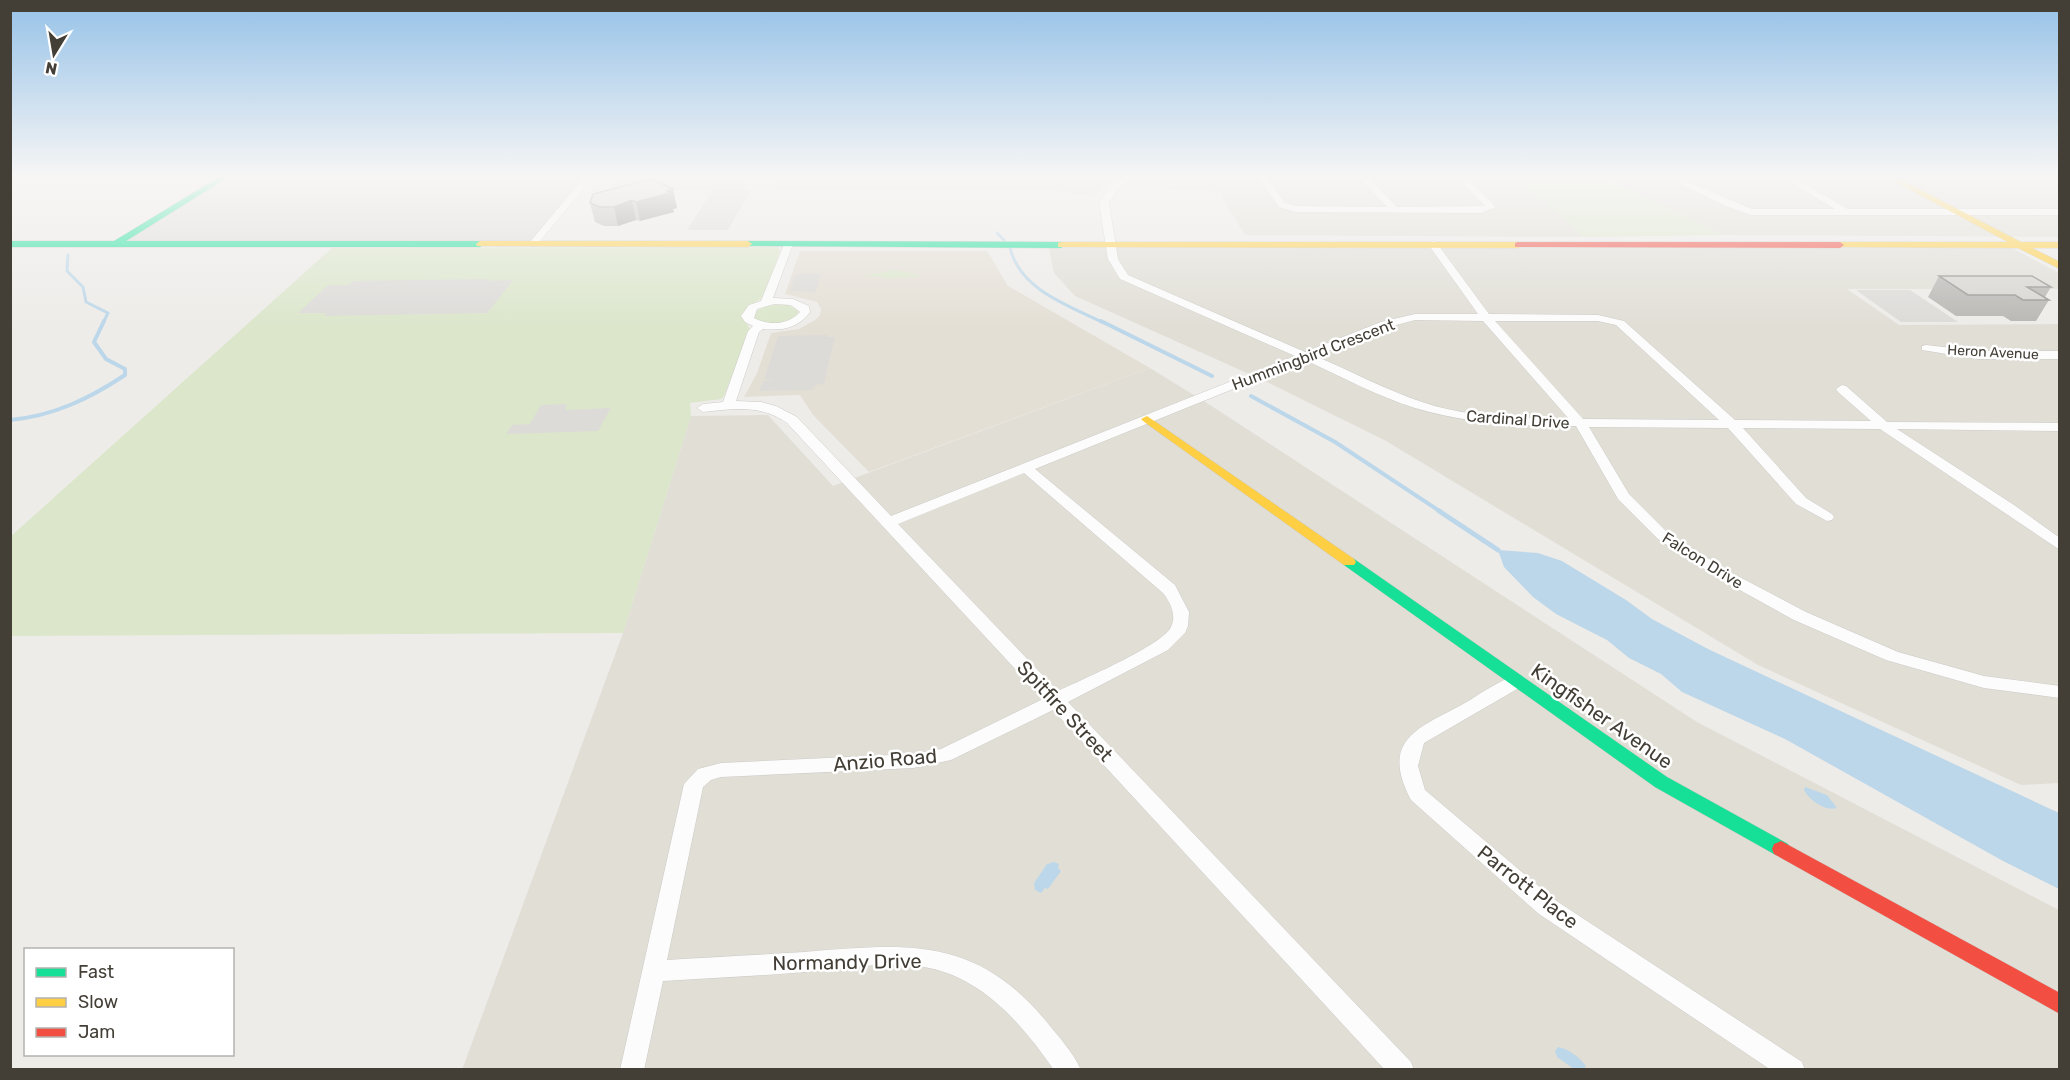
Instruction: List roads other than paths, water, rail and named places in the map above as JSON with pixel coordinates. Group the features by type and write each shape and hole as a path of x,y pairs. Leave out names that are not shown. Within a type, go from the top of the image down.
{"main road":[{"path":"116,244 144,226"},
{"path":"1983,226 2060,266"},
{"path":"10,244 2060,245"},
{"name":"Kingfisher Avenue","path":"1147,419 1660,782 2060,1004"}],"street":[{"path":"533,244 548,226"},
{"name":"Cardinal Drive","path":"1107,226 1109,243 1117,269 1128,280 1393,395 1454,414 1507,422 2060,427"},
{"path":"766,302 788,244"},
{"name":"Falcon Drive","path":"1433,244 1485,316 1581,423 1620,490 1634,509 1663,536 1724,575 1818,625 1901,659 1984,682 2060,692"},
{"path":"766,302 793,302 805,308 803,317 789,324 760,325 749,320 747,316 753,307 766,302"},
{"name":"Hummingbird Crescent","path":"889,522 1400,320 1485,316 1598,318 1620,323 1732,425 1801,501 1827,517"},
{"path":"728,406 754,331 760,325"},
{"name":"Heron Avenue","path":"1926,348 1978,355 2060,355"},
{"path":"1842,389 1883,425 1918,451 2009,508 2060,546"},
{"name":"Spitfire Street","path":"703,408 759,405 784,413 1402,1070"},
{"name":"Anzio Road","path":"632,1070 694,784 705,774 721,770 929,759 959,750 1167,643 1180,626 1179,602 1169,589 1026,468"},
{"name":"Parrott Place","path":"1518,681 1417,738 1407,758 1411,782 1418,795 1547,907 1793,1070"},
{"name":"Normandy Drive","path":"654,971 895,956 936,960 964,968 1010,998 1028,1016 1069,1070"}],"water":[{"path":"1498,550 1538,553 1562,561 1626,600 1652,619 1708,649 2059,813 2059,889 2003,861 1785,739 1682,692 1661,674 1629,658 1607,640 1556,614 1533,597 1504,567"},
{"path":"1805,787 1827,795 1837,808 1828,808 1818,804 1806,794"},
{"path":"1054,862 1059,864 1058,868 1061,871 1048,889 1045,888 1041,893 1035,890 1034,883 1047,864"},
{"path":"1558,1047 1577,1057 1586,1066 1584,1069 1574,1069 1557,1057 1555,1051"}],"waterway":[{"path":"997,233 1004,240"},
{"path":"1010,247 1015,262 1035,285 1062,303 1104,323"},
{"path":"68,255 67,271 83,287 86,302 108,313 104,321"},
{"path":"10,420 41,415 70,405 98,392 125,375 125,369 106,359 94,342 104,321"},
{"path":"1101,321 1212,376"},
{"path":"1251,396 1335,442 1441,512"},
{"path":"1439,511 1498,550"}]}
